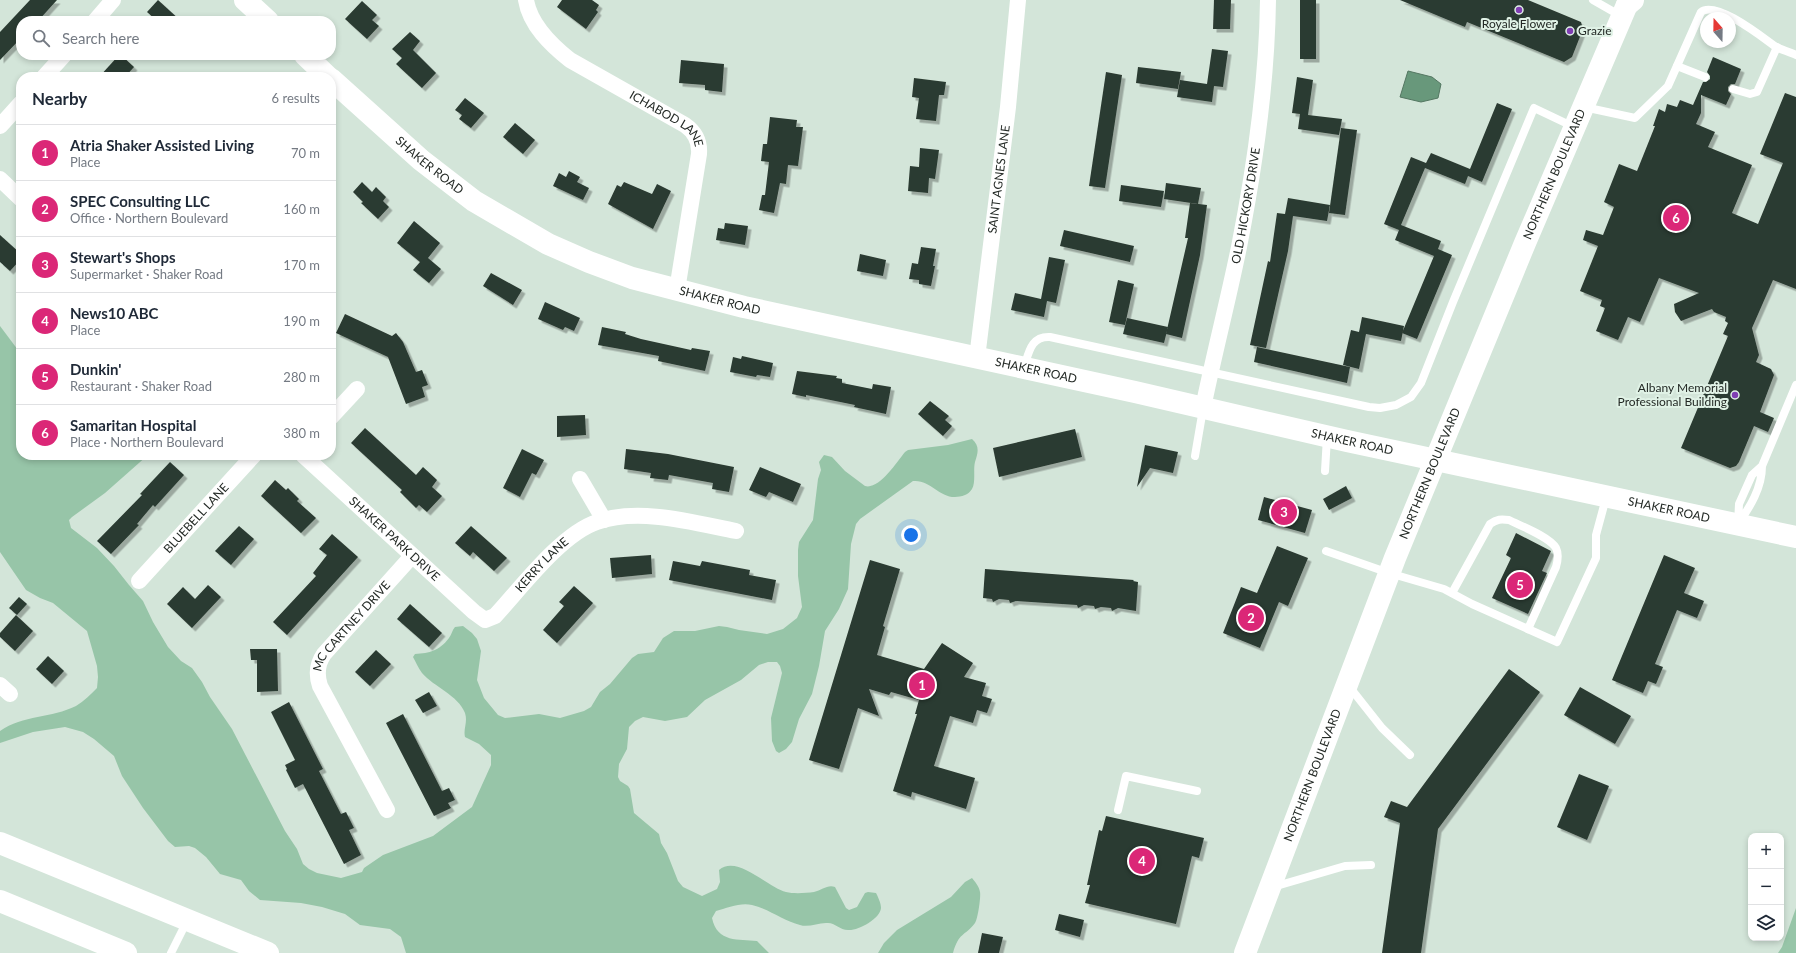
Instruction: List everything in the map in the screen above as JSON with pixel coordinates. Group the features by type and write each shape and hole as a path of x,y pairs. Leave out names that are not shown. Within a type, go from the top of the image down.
{"main road":[{"path":"245,0 263,16"},
{"name":"NORTHERN BOULEVARD","path":"1245,953 1389,573 1522,250 1628,5"},
{"path":"310,60 323,72"},
{"name":"SHAKER ROAD","path":"336,84 401,143 438,174 474,201 548,244 589,262 632,278 744,307 1327,436 1796,537"},
{"path":"0,843 268,953"},
{"path":"0,901 126,953"}],"street":[{"path":"99,16 113,0"},
{"name":"ICHABOD LANE","path":"526,0 528,9 534,21 549,41 565,56 582,68 685,125 696,137 699,145 699,154 677,290"},
{"name":"SAINT AGNES LANE","path":"977,358 1008,107 1018,0"},
{"name":"OLD HICKORY DRIVE","path":"1203,408 1239,248 1250,186 1262,95 1268,0"},
{"path":"49,72 59,60"},
{"path":"0,126 16,108"},
{"path":"0,179 16,194"},
{"path":"336,412 357,389"},
{"name":"BLUEBELL LANE","path":"139,581 249,460"},
{"name":"SHAKER PARK DRIVE","path":"308,460 480,617 488,620"},
{"path":"580,479 604,520"},
{"name":"KERRY LANE","path":"488,620 495,616 564,543 590,525 604,520 628,517 659,517 736,531"},
{"name":"MC CARTNEY DRIVE","path":"386,810 320,686 317,672 319,662 324,654 412,556"}],"lane":[{"path":"1593,0 1628,5"},
{"path":"1584,107 1635,118 1668,86 1701,12 1708,7 1713,6 1741,19 1777,47 1796,55"},
{"path":"1733,90 1750,94 1757,92 1777,47"},
{"path":"1676,66 1705,77"},
{"path":"1024,368 1032,344 1039,339 1047,337 1374,408 1391,407 1406,400 1421,383 1534,108 1575,127"},
{"path":"1738,524 1739,504 1752,476 1762,466 1796,385"},
{"path":"1195,456 1203,408"},
{"path":"1325,471 1327,436"},
{"path":"1326,551 1389,573 1444,589 1472,604 1557,642 1596,558 1596,535 1607,496"},
{"path":"1452,593 1490,524 1495,520 1509,520 1552,542 1558,557 1556,567 1528,629"},
{"path":"1347,683 1382,728 1410,755"},
{"path":"1118,810 1126,776 1197,791"},
{"path":"1270,888 1332,869 1356,864 1371,864"},
{"path":"172,953 187,920"}],"shaded area":[{"path":"1408,71 1432,77 1441,84 1438,98 1421,102 1400,97"},
{"path":"0,326 16,347 16,460 142,460 105,493 72,517 69,520 71,528 97,548 114,566 143,601 153,622 168,647 181,661 192,668 202,682 210,697 232,729 285,831 297,849 303,864 317,873 341,878 362,872 364,868 383,855 433,836 472,807 491,765 491,755 479,744 465,737 466,716 462,707 457,701 422,673 413,657 415,654 430,652 438,649 449,638 455,627 463,626 477,639 481,651 477,680 484,698 498,715 505,718 539,714 560,718 584,711 591,707 600,692 610,684 632,658 638,654 654,652 663,638 674,631 695,631 719,626 767,634 783,629 797,618 802,607 798,576 799,542 813,520 818,479 821,470 819,462 824,455 832,457 845,471 865,486 870,486 876,484 887,475 908,450 948,445 972,439 977,447 973,486 965,495 957,497 950,496 943,494 920,481 913,481 860,519 856,524 851,544 848,589 839,609 825,631 812,694 799,719 792,742 786,749 779,753 776,751 772,741 771,718 782,673 777,662 768,662 759,665 741,680 705,700 687,717 665,721 643,717 635,721 629,727 627,749 619,764 618,777 620,781 630,789 634,813 659,834 661,843 667,853 678,881 683,887 702,896 717,889 720,882 719,870 726,866 734,866 752,873 778,889 786,892 811,892 827,887 835,887 846,908 849,910 857,907 865,893 876,893 881,908 880,912 868,924 852,930 842,929 828,923 803,926 788,921 764,909 748,904 716,911 712,918 719,932 724,936 757,941 769,953 406,953 401,937 390,929 360,925 345,914 322,907 301,903 260,900 249,891 241,880 220,874 206,857 195,848 189,846 175,847 168,841 143,808 122,776 114,756 83,732 65,727 33,732 0,743 0,731 9,726 28,719 67,710 79,704 97,688 98,677 97,666 87,631 53,603 26,590 0,552"},
{"path":"972,878 978,886 980,892 980,903 977,917 975,923 957,941 953,953 878,953 884,943 897,930 951,897 965,882"},
{"path":"1796,908 1796,953 1778,953 1782,947"}],"building":[{"path":"30,0 57,0 43,16 16,16 16,43 0,60 0,32"},
{"path":"158,0 176,16 151,16 147,12"},
{"path":"562,0 592,0 599,5 596,10 598,12 586,29 557,7"},
{"path":"1214,0 1231,0 1230,29 1213,29"},
{"path":"1300,0 1316,0 1316,59 1300,59"},
{"path":"1400,0 1528,0 1581,22 1583,29 1572,57 1564,62 1467,22 1465,27"},
{"path":"362,1 377,15 372,20 379,26 367,39 345,19"},
{"path":"410,32 420,41 413,50 436,73 422,88 396,64 402,58 392,49"},
{"path":"1212,49 1228,51 1223,87 1214,86 1212,102 1177,97 1180,80 1207,84"},
{"path":"1713,57 1741,69 1735,84 1731,84 1728,87 1728,91 1731,94 1726,105 1701,95 1701,113 1696,124 1715,132 1708,147 1752,165 1732,213 1758,224 1783,163 1760,154 1785,93 1796,97 1796,289 1773,280 1752,328 1759,355 1756,362 1771,369 1774,375 1760,412 1774,418 1768,432 1754,426 1739,462 1736,466 1730,468 1681,448 1728,336 1723,334 1728,323 1725,321 1726,317 1714,312 1712,309 1681,321 1675,312 1674,304 1699,293 1659,278 1640,322 1628,317 1618,340 1596,331 1605,308 1600,306 1602,300 1580,291 1598,246 1583,240 1586,230 1603,235 1614,207 1604,202 1619,164 1637,171 1655,126 1653,126 1659,109 1665,112 1667,104 1677,107 1680,100 1693,105 1703,82 1710,79 1707,72"},
{"path":"114,60 126,60 134,67 130,72 104,72"},
{"path":"681,60 724,64 722,92 705,90 705,85 679,83"},
{"path":"1138,67 1181,72 1178,89 1136,83"},
{"path":"1106,72 1122,75 1105,188 1089,186"},
{"path":"1297,77 1313,80 1308,115 1342,119 1339,135 1298,129 1300,114 1292,113"},
{"path":"914,78 946,82 944,95 939,95 936,121 916,119 919,98 912,97"},
{"path":"465,98 484,113 471,128 459,119 462,115 455,110"},
{"path":"1497,103 1512,109 1482,182 1468,176 1465,184 1425,168 1401,225 1441,241 1438,249 1452,255 1417,339 1402,333 1434,256 1395,240 1399,230 1384,224 1411,157 1426,163 1431,153 1470,169"},
{"path":"770,117 797,120 796,127 803,127 798,166 788,165 786,184 780,183 774,213 759,210 762,195 765,195 769,162 761,161 763,144 767,144"},
{"path":"515,123 535,140 523,154 503,137"},
{"path":"1341,128 1357,130 1345,215 1329,213"},
{"path":"920,148 939,150 935,179 929,178 928,193 908,191 910,166 919,167"},
{"path":"569,171 580,177 577,182 589,188 583,200 553,186 559,173 566,177"},
{"path":"362,182 372,192 376,187 386,197 383,201 389,207 378,219 361,203 363,202 353,192"},
{"path":"624,182 652,194 657,184 671,191 653,229 608,204 617,185 621,187"},
{"path":"1166,183 1201,188 1198,204 1164,199"},
{"path":"1121,185 1164,191 1161,207 1119,201"},
{"path":"1288,198 1330,205 1327,221 1293,216 1288,251 1266,348 1250,345 1268,261 1270,262 1277,213 1285,214"},
{"path":"1190,203 1207,205 1200,255 1182,338 1166,334 1188,238 1185,238"},
{"path":"414,221 440,243 428,258 441,269 429,283 413,270 420,262 397,243"},
{"path":"725,223 748,226 745,245 716,240 718,228 724,229"},
{"path":"1064,230 1134,246 1130,262 1060,246"},
{"path":"0,235 16,249 16,264 10,271 0,262"},
{"path":"921,247 936,249 933,266 935,266 931,286 919,284 919,280 909,279 912,263 918,264"},
{"path":"860,254 886,260 883,276 857,271"},
{"path":"1049,257 1065,260 1056,303 1047,301 1044,317 1011,310 1015,293 1041,299"},
{"path":"491,273 522,290 513,305 483,286"},
{"path":"1118,280 1134,284 1125,325 1109,322"},
{"path":"545,302 580,318 574,331 565,327 563,330 538,319"},
{"path":"345,314 392,336 396,333 403,342 416,372 422,370 428,385 422,387 425,397 406,404 388,357 336,333"},
{"path":"1362,317 1404,326 1401,341 1366,334 1359,369 1343,365 1351,330 1359,332"},
{"path":"1127,318 1168,327 1164,343 1123,334"},
{"path":"602,327 626,332 625,334 641,339 691,350 692,348 710,351 705,371 658,361 659,356 598,345"},
{"path":"1257,347 1350,367 1347,383 1254,362"},
{"path":"742,356 773,363 770,377 757,375 756,377 730,372 733,357 741,359"},
{"path":"797,371 837,376 836,378 842,379 842,383 872,389 873,384 891,387 886,414 854,407 855,405 806,395 806,397 792,394"},
{"path":"930,401 949,416 945,420 952,426 943,436 918,414"},
{"path":"585,415 586,435 557,437 557,416"},
{"path":"365,428 416,475 423,467 437,480 432,487 442,496 427,512 419,505 416,508 400,492 402,490 351,443"},
{"path":"1075,429 1082,457 999,477 993,448"},
{"path":"1145,445 1178,452 1173,473 1150,468 1137,487"},
{"path":"522,449 544,460 536,475 532,473 520,497 503,488"},
{"path":"626,449 668,454 734,467 729,492 712,489 713,483 669,475 668,480 650,478 651,473 624,469"},
{"path":"170,462 184,475 155,507 153,505 137,524 139,525 111,554 97,541 142,495 140,494"},
{"path":"760,467 801,484 793,502 769,492 766,497 749,490"},
{"path":"275,480 286,490 288,488 299,499 297,501 316,518 301,533 261,496"},
{"path":"1346,486 1352,498 1329,510 1323,499"},
{"path":"1264,497 1312,510 1305,533 1258,520"},
{"path":"239,526 254,539 231,565 215,551"},
{"path":"471,526 507,558 494,571 473,552 470,556 455,543"},
{"path":"1516,533 1551,551 1542,571 1547,573 1528,614 1492,598 1511,558 1506,555"},
{"path":"332,534 358,557 287,635 273,622 316,576 313,573 327,555 319,549"},
{"path":"1277,546 1308,558 1288,606 1279,602 1260,648 1223,633 1241,587 1257,593"},
{"path":"651,555 652,574 612,578 610,558"},
{"path":"1664,555 1695,568 1684,593 1704,601 1697,618 1677,610 1655,664 1663,667 1656,684 1648,681 1643,693 1612,680"},
{"path":"870,560 900,569 883,626 885,627 877,655 924,669 942,643 973,663 964,677 986,683 982,696 992,699 987,713 977,710 973,723 950,716 934,766 975,778 966,809 912,792 911,797 893,791 917,714 915,714 919,700 891,692 889,695 869,689 879,716 858,708 839,769 809,760"},
{"path":"673,561 700,566 702,561 750,570 749,575 776,580 772,600 669,580"},
{"path":"985,569 1134,580 1133,581 1138,582 1136,611 1118,608 1112,611 1111,608 1101,607 1095,609 1094,606 1084,605 1078,608 1077,605 1016,601 1010,603 1009,600 999,599 993,602 992,599 983,598"},
{"path":"208,585 221,597 192,628 167,604 183,587 195,599"},
{"path":"574,586 593,603 557,643 543,630 564,606 559,602"},
{"path":"19,597 27,604 17,615 9,608"},
{"path":"410,604 442,633 429,647 397,619"},
{"path":"16,615 33,631 15,651 0,637 0,633"},
{"path":"250,649 277,649 278,691 257,692 257,660 251,660"},
{"path":"376,650 391,664 370,686 355,672"},
{"path":"48,656 64,671 52,684 36,669"},
{"path":"1509,669 1540,692 1438,829 1421,953 1382,953 1400,823 1384,817 1391,801 1407,807"},
{"path":"1580,687 1631,716 1615,744 1564,715"},
{"path":"429,692 437,706 423,713 415,700"},
{"path":"289,702 323,769 319,771 341,814 346,812 354,828 349,830 361,855 344,864 303,784 295,788 286,770 285,765 295,760 271,712"},
{"path":"403,714 442,791 449,788 455,800 448,803 451,808 434,816 386,723"},
{"path":"1579,774 1609,786 1587,840 1557,827"},
{"path":"1106,816 1204,838 1199,858 1192,856 1176,924 1085,903 1090,885 1087,885 1099,830 1102,831"},
{"path":"1059,914 1084,920 1080,937 1055,930"},
{"path":"982,933 1003,937 999,953 978,953"}],"place":[{"name":"Royale Flower","path":"1519,10"},
{"name":"Grazie","path":"1570,31"},
{"name":"Samaritan Hospital","path":"1676,218"},
{"name":"Albany Memorial Professional Building","path":"1735,395"},
{"name":"Stewart's Shops","path":"1284,512"},
{"name":"Dunkin'","path":"1520,585"},
{"name":"SPEC Consulting LLC","path":"1251,618"},
{"name":"Atria Shaker Assisted Living","path":"922,685"},
{"name":"News10 ABC","path":"1142,861"}]}
